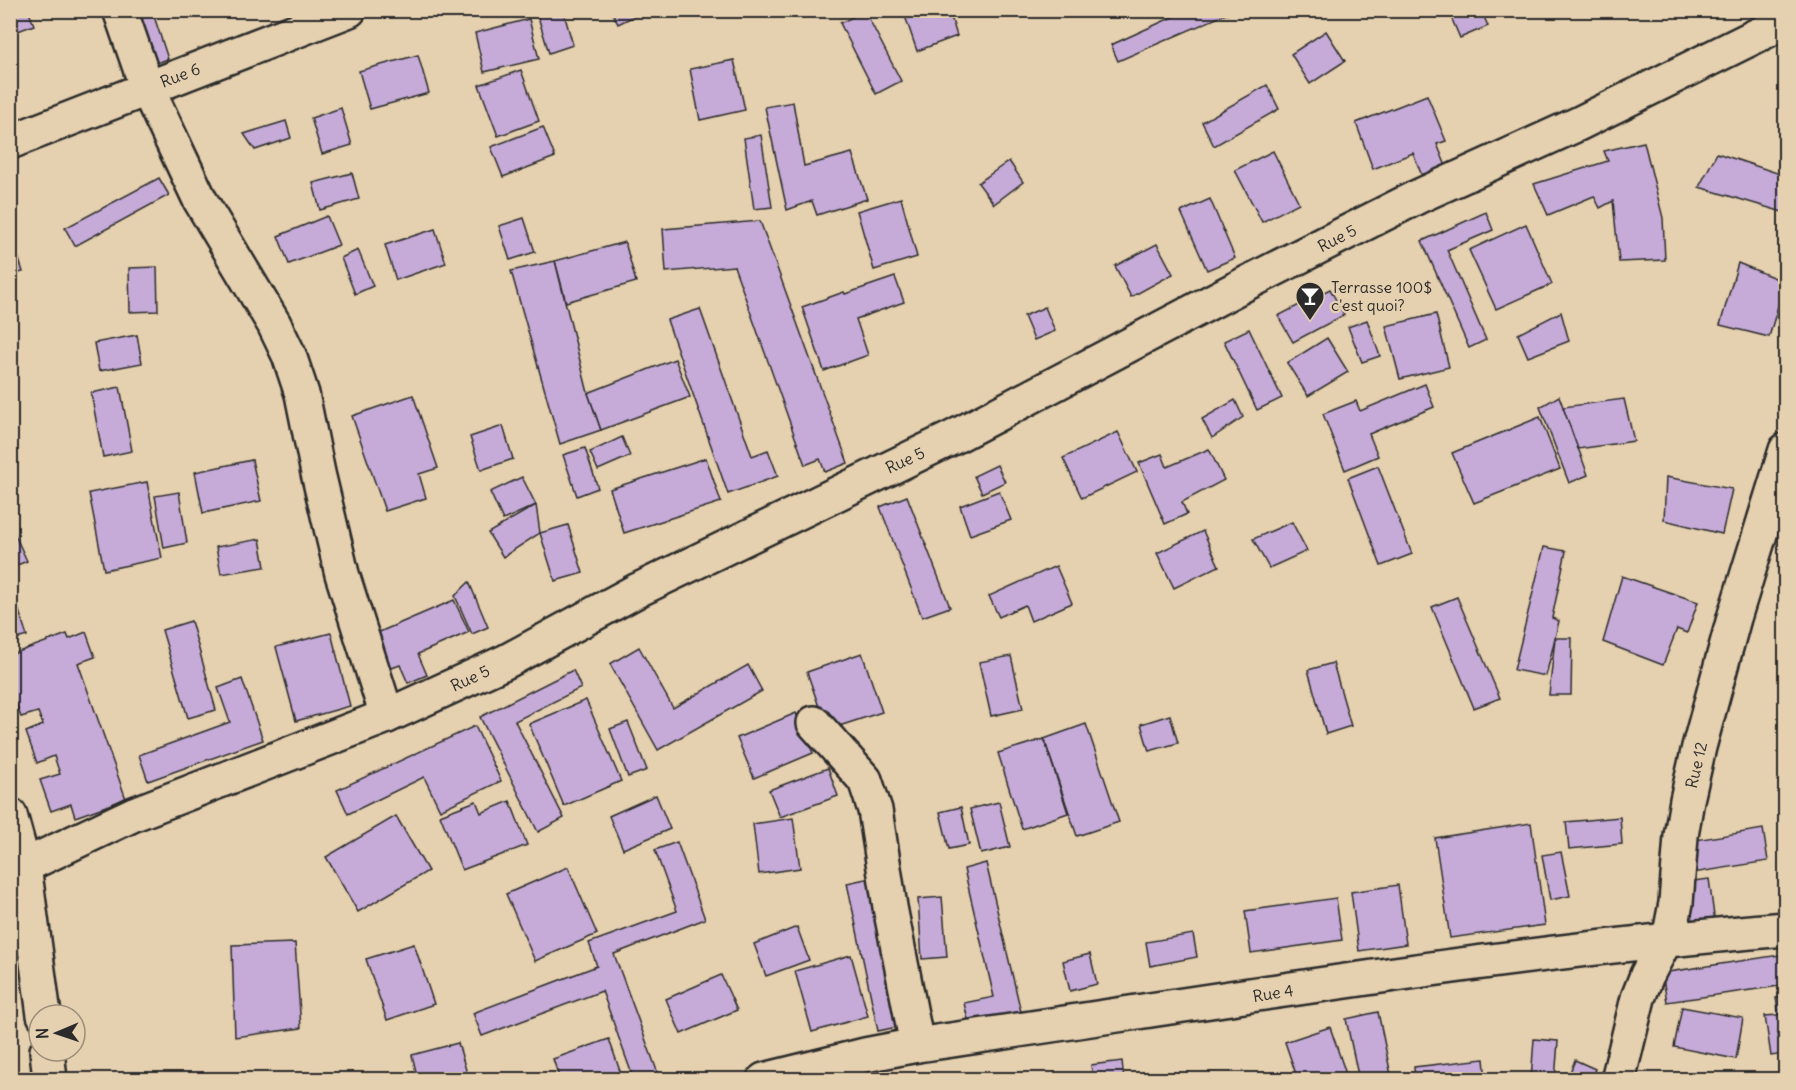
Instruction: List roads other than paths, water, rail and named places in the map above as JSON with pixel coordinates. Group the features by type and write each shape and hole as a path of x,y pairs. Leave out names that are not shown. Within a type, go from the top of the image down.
{"street":[{"path":"120,10 147,88 200,200 274,324 289,355 302,394 342,574 387,716"},
{"name":"Rue 6","path":"10,142 350,10"},
{"name":"Rue 5","path":"17,868 135,814 387,716 507,661 638,590 954,437 1247,283 1417,197 1578,124 1785,21"},
{"name":"Rue 12","path":"1618,1080 1638,998 1647,975 1671,929 1676,903 1683,827 1700,747 1734,618 1785,450"},
{"path":"814,723 865,780 875,810 890,907 917,1045"},
{"path":"10,815 17,868 42,1003"},
{"name":"Rue 4","path":"764,1080 865,1054 917,1045 1413,972 1667,939 1785,929"},
{"path":"48,1063 50,1080"}],"place":[{"name":"Terrasse 100$ c'est quoi?","path":"1310,322"}]}
